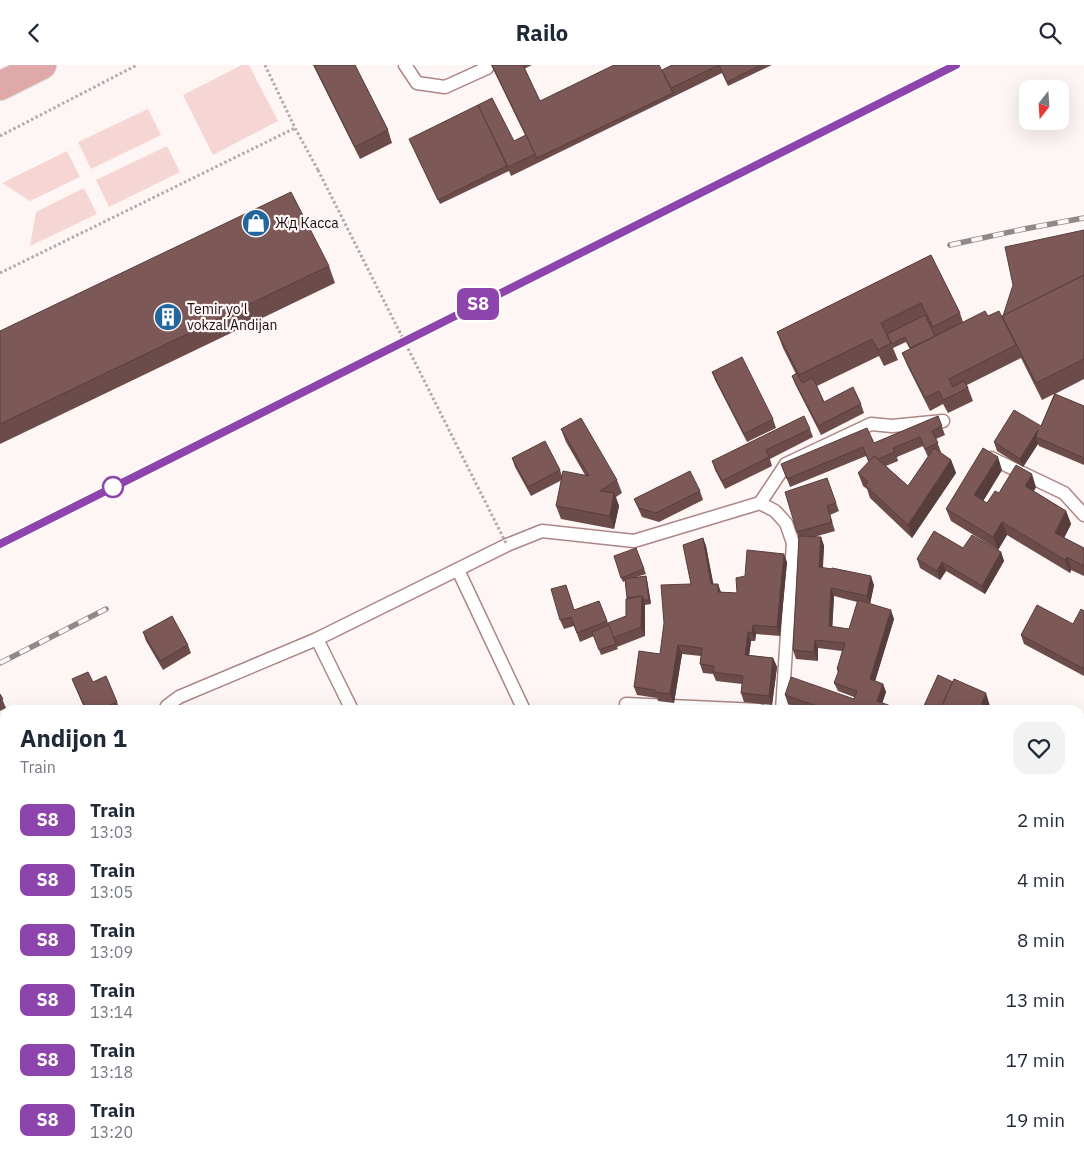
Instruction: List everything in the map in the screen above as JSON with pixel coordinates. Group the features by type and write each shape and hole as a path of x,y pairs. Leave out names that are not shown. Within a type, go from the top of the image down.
{"main road":[{"path":"0,86 42,65"}],"lane":[{"path":"411,67 417,83 445,87 487,67"},
{"path":"168,705 180,697 318,639 507,545 542,531 634,541 760,503 786,463 871,424 892,426 943,421"},
{"path":"991,458 1064,493 1084,515"},
{"path":"760,503 775,511 786,523 793,543 782,705"},
{"path":"458,570 522,705"},
{"path":"318,639 350,705"}],"path":[{"path":"0,136 137,65"},
{"path":"265,65 295,128 507,545"},
{"path":"0,273 295,128"}],"shaded area":[{"path":"242,65 249,65 278,121 213,155 183,95"},
{"path":"148,109 161,135 91,169 78,142"},
{"path":"167,146 180,172 109,207 96,180"},
{"path":"67,151 80,177 30,201 2,183"},
{"path":"84,188 97,214 30,246 36,212"}],"building":[{"path":"314,65 355,65 388,130 355,147"},
{"path":"492,65 523,65 540,101 614,65 659,65 673,93 537,158"},
{"path":"672,65 719,65 671,88 662,70"},
{"path":"719,65 761,65 727,82"},
{"path":"492,98 514,141 526,135 535,154 508,167 478,105"},
{"path":"478,105 507,166 438,200 409,139"},
{"name":"Temir yo'l vokzal Andijan","path":"291,192 329,266 0,424 0,331"},
{"path":"1084,230 1084,275 1003,316 1013,285 1005,247"},
{"path":"931,255 960,313 933,327 921,303 881,323 891,343 878,350 872,339 799,375 777,332"},
{"path":"1084,275 1084,359 1036,383 1002,316"},
{"path":"985,311 988,316 999,311 1016,345 949,379 953,387 964,381 968,388 943,400 939,391 925,398 902,353"},
{"path":"925,315 935,336 910,348 905,337 892,344 887,334"},
{"path":"742,357 773,419 744,434 712,372"},
{"path":"797,373 802,383 813,378 824,402 853,387 861,404 818,426 792,376"},
{"path":"1055,394 1084,406 1084,458 1036,437 1038,430 1020,459 994,442 1014,410 1041,426"},
{"path":"804,416 810,429 766,450 769,457 722,481 712,461"},
{"path":"938,416 942,426 932,431 938,443 925,449 920,437 893,448 895,452 878,459 874,456 869,462 863,447 787,479 781,464 867,428 874,443"},
{"path":"581,418 617,480 600,491 614,493 610,516 556,506 563,471 589,476 561,429"},
{"path":"545,441 560,470 528,487 512,458"},
{"path":"934,448 951,460 908,525 865,485 868,482 858,473 874,456 908,486"},
{"path":"983,448 998,457 974,495 987,503 995,491 999,493 1016,465 1032,474 1025,486 1066,511 1055,533 1084,548 1084,566 1067,557 1065,560 1002,522 993,537 946,509"},
{"path":"690,471 700,491 656,513 639,508 634,499"},
{"path":"827,478 836,503 827,506 832,522 797,532 785,492"},
{"path":"934,531 963,548 972,535 1001,552 982,586 942,562 937,571 917,559"},
{"path":"799,536 821,537 819,567 871,576 867,596 831,588 829,626 849,629 858,600 891,610 870,679 883,684 877,701 888,705 814,705 785,695 791,677 854,699 857,691 834,683 845,643 815,640 814,652 793,650"},
{"path":"703,538 711,584 718,584 718,592 737,593 736,578 745,576 747,550 784,554 777,627 753,625 752,633 748,632 745,655 773,658 769,696 741,693 743,676 713,672 714,666 700,664 702,648 678,645 670,694 634,687 639,651 660,654 664,623 661,585 691,584 683,545"},
{"path":"636,548 644,569 621,578 614,556"},
{"path":"646,576 649,600 644,600 642,596 627,598 625,579"},
{"path":"566,585 574,610 599,601 607,621 577,633 571,617 560,620 551,589"},
{"path":"642,596 641,627 613,638 608,623 626,616 626,599"},
{"path":"1037,605 1073,624 1081,609 1084,611 1084,669 1021,635"},
{"path":"172,616 188,645 160,661 143,632"},
{"path":"609,625 616,644 599,650 592,632"},
{"path":"88,672 93,682 106,676 117,702 110,705 84,705 72,679"},
{"path":"938,675 953,682 942,705 924,705"},
{"path":"954,679 986,693 981,704 984,705 942,705"}],"railway":[{"path":"0,544 956,65"},
{"path":"950,245 1084,218"},
{"path":"0,663 106,609"}],"train":[{"name":"S8","path":"0,544 956,65"}],"place":[{"name":"Жд Касса","path":"256,223"},
{"name":"Temir yo'l vokzal Andijan","path":"168,317"}]}
